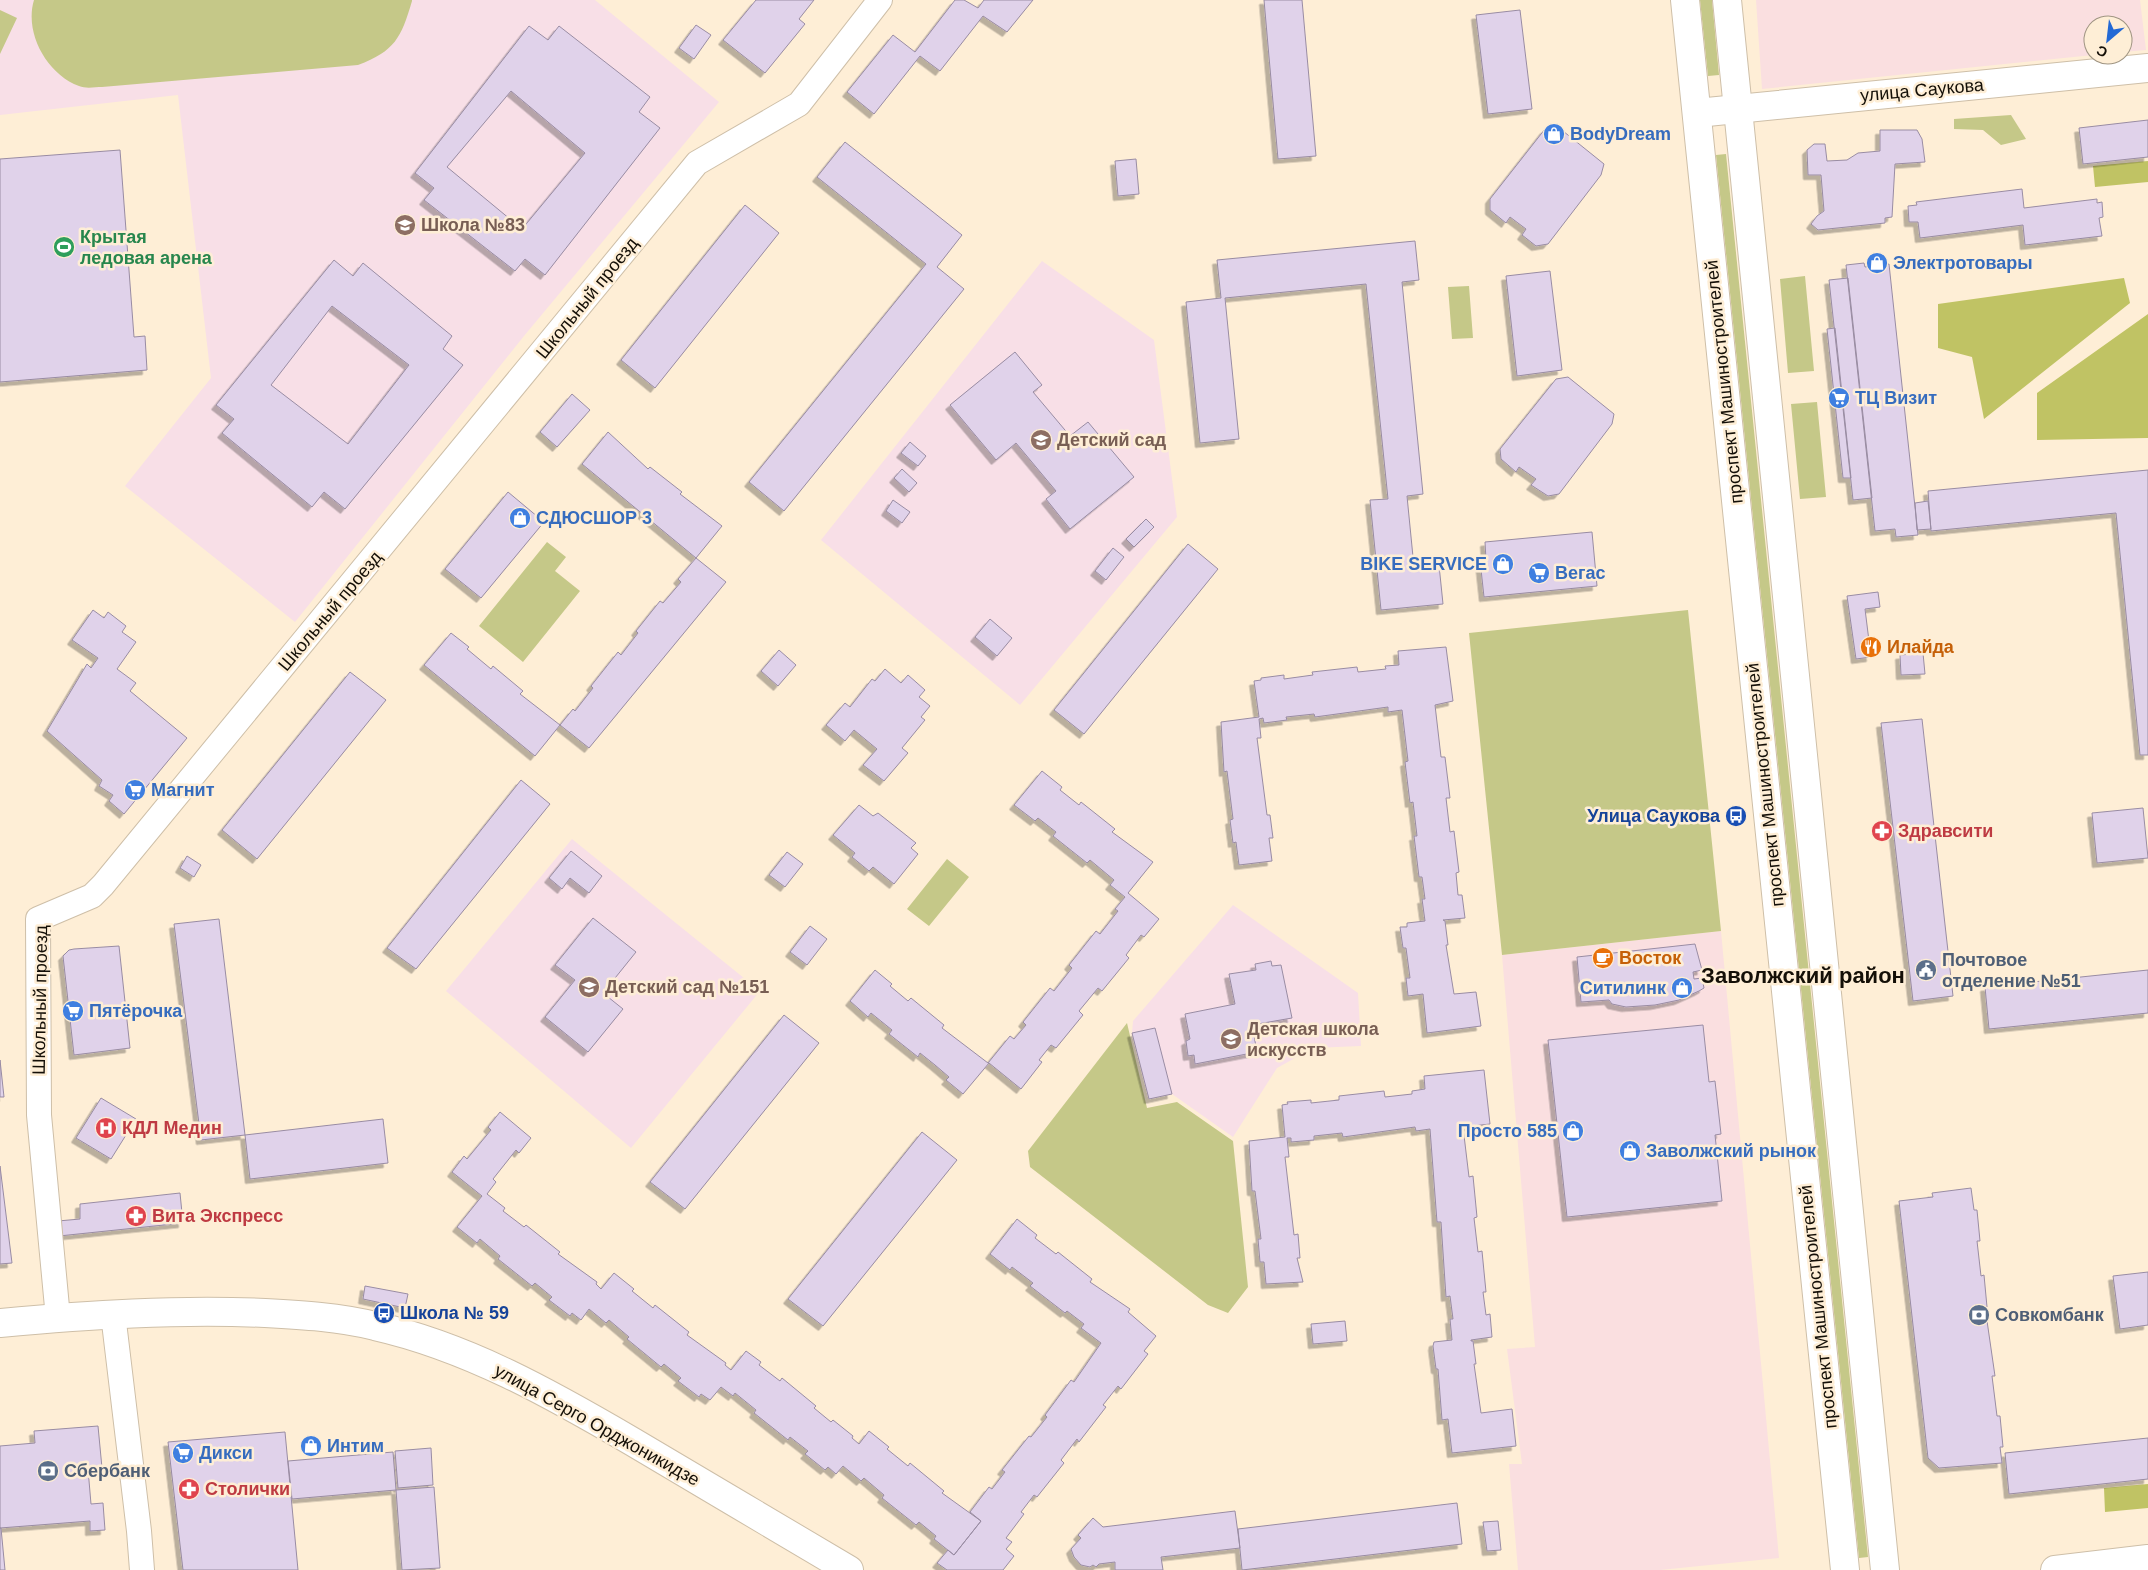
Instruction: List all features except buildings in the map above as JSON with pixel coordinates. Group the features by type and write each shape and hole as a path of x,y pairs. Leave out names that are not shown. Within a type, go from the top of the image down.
{"main road":[{"name":"проспект Машиностроителей","path":"1685,0 1845,1570"},
{"path":"1727,0 1885,1570"},
{"name":"улица Саукова","path":"1697,113 2148,68"},
{"name":"улица Серго Орджоникидзе","path":"0,1323 113,1314 166,1312 294,1314 373,1325 433,1342 495,1367 581,1411 849,1570"},
{"path":"2055,1570 2148,1559"}],"street":[{"name":"Школьный проезд","path":"58,1318 39,1115 38,918 92,896 103,885 698,163 799,104 880,0"},
{"path":"113,1314 142,1570"}],"shaded area":[{"name":"Школа №83","path":"0,0 595,0 719,102 524,336 295,622 125,486 211,378 178,95 0,115"},
{"path":"1756,0 2140,0 2146,50 2133,51 2133,15 2083,15 2083,56 1762,89"},
{"path":"1042,261 1154,340 1177,517 1020,705 821,540"},
{"path":"572,839 760,991 631,1148 446,991"},
{"path":"1233,905 1358,993 1361,1046 1313,1048 1277,1068 1233,1137 1172,1094 1149,1099 1132,1033 1133,1021"},
{"name":"Заволжский рынок","path":"1721,931 1779,1558 1660,1570 1518,1570 1509,1464 1522,1464 1507,1349 1535,1347 1502,955"}],"green space":[{"path":"34,0 412,1 404,25 395,42 380,54 358,65 88,88 67,80 48,62 41,51 35,39 32,26"},
{"path":"1700,0 1712,0 1719,75 1708,76"},
{"path":"0,10 17,18 0,54"},
{"path":"2011,115 2026,139 2001,145 1983,130 1954,129 1954,119"},
{"path":"1726,154 1868,1557 1859,1558 1716,155"},
{"path":"2148,161 2148,182 2095,187 2093,166"},
{"path":"1805,276 1814,371 1788,373 1780,279"},
{"path":"2124,278 2130,303 1984,419 1972,357 1938,348 1938,304"},
{"path":"1469,286 1473,338 1452,339 1448,287"},
{"path":"2148,314 2148,438 2037,440 2037,393"},
{"path":"1817,402 1826,497 1800,499 1791,404"},
{"path":"547,542 566,557 555,571 580,591 523,662 479,626"},
{"path":"1688,610 1721,931 1502,955 1469,633"},
{"path":"947,859 969,877 929,926 907,909"},
{"path":"1127,1023 1147,1108 1177,1102 1233,1141 1248,1287 1228,1313 1208,1305 1030,1167 1028,1151"},
{"path":"2148,1484 2148,1508 2105,1512 2104,1488"}],"place":[{"name":"BodyDream","path":"1554,134"},
{"name":"Школа №83","path":"405,225"},
{"name":"Крытая ледовая арена","path":"64,247"},
{"name":"Электротовары","path":"1877,263"},
{"name":"ТЦ Визит","path":"1839,398"},
{"name":"Детский сад","path":"1041,440"},
{"name":"СДЮСШОР 3","path":"520,518"},
{"name":"BIKE SERVICE","path":"1503,564"},
{"name":"Вегас","path":"1539,573"},
{"name":"Илайда","path":"1871,647"},
{"name":"Магнит","path":"135,790"},
{"name":"Улица Саукова","path":"1736,816"},
{"name":"Здравсити","path":"1882,831"},
{"name":"Восток","path":"1603,958"},
{"name":"Почтовое отделение №51","path":"1926,970"},
{"name":"Детский сад №151","path":"589,987"},
{"name":"Ситилинк","path":"1682,988"},
{"name":"Пятёрочка","path":"73,1011"},
{"name":"Детская школа искусств","path":"1231,1039"},
{"name":"КДЛ Медин","path":"106,1128"},
{"name":"Просто 585","path":"1573,1131"},
{"name":"Заволжский рынок","path":"1630,1151"},
{"name":"Вита Экспресс","path":"136,1216"},
{"name":"Школа № 59","path":"384,1313"},
{"name":"Совкомбанк","path":"1979,1315"},
{"name":"Интим","path":"311,1446"},
{"name":"Дикси","path":"183,1453"},
{"name":"Сбербанк","path":"48,1471"},
{"name":"Столички","path":"189,1489"}],"district":[{"name":"Заволжский район","path":"1803,975"}]}
